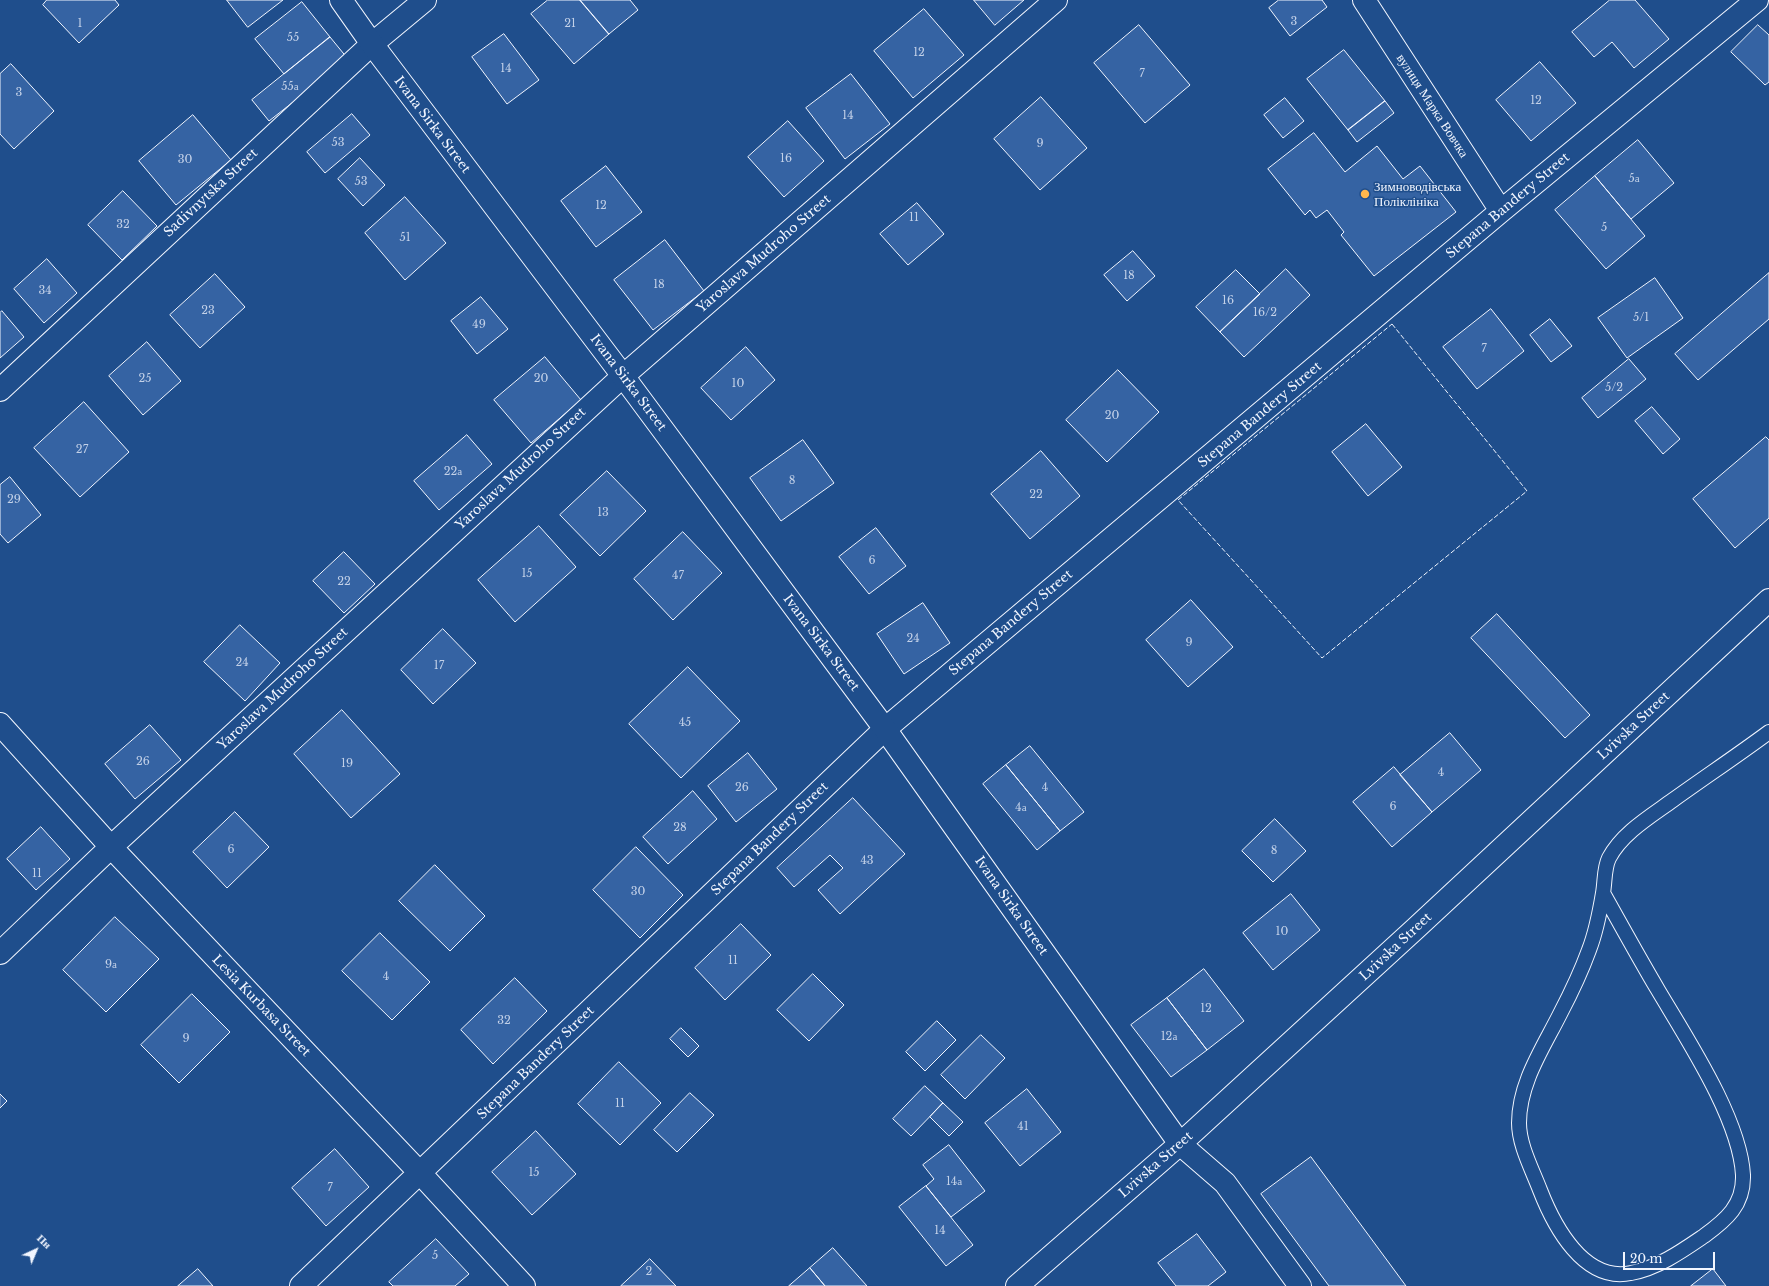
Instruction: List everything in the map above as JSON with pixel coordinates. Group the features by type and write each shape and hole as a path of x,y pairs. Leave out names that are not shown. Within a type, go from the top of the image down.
{"street":[{"name":"Ivana Sirka Street","path":"341,0 372,44 623,376 885,730 1180,1144 1225,1183 1300,1286"},
{"name":"Sadivnytska Street","path":"0,390 372,44 425,0"},
{"name":"Yaroslava Mudroho Street","path":"0,953 111,847 623,376 1056,0"},
{"name":"вулиця Марка Вовчка","path":"1364,0 1501,211"},
{"name":"Stepana Bandery Street","path":"301,1286 885,730 1501,211 1757,0"},
{"name":"Lvivska Street","path":"1017,1286 1180,1144 1416,929 1769,600"},
{"name":"Lesia Kurbasa Street","path":"0,724 111,847 420,1173 524,1286"}],"lane":[{"path":"1603,893 1704,1070 1724,1109 1738,1145 1743,1177 1738,1203 1720,1223 1673,1256 1650,1268 1628,1274 1607,1273 1585,1262 1565,1239 1545,1202 1525,1149 1519,1124 1522,1099 1530,1074 1576,982 1591,946 1603,893 1607,861 1621,840 1657,812 1769,732"}],"building":[{"path":"47,0 115,0 119,5 79,43 43,5"},
{"path":"227,0 283,0 248,27"},
{"path":"548,0 580,0 609,34 574,64 531,14"},
{"path":"580,0 630,0 638,10 609,34"},
{"path":"974,0 1024,0 995,25"},
{"path":"1279,0 1322,0 1327,7 1290,36 1269,8"},
{"path":"1610,0 1635,0 1669,39 1634,68 1612,42 1594,57 1572,32"},
{"path":"302,2 330,37 284,74 255,39"},
{"path":"924,9 964,55 913,98 874,51"},
{"path":"1139,25 1190,85 1145,123 1094,63"},
{"path":"1758,25 1769,35 1769,82 1765,85 1731,52"},
{"path":"504,34 539,80 507,104 472,57"},
{"path":"330,37 348,59 269,121 252,100"},
{"path":"1344,50 1385,101 1348,130 1307,79"},
{"path":"1540,62 1576,103 1531,141 1496,100"},
{"path":"11,64 54,111 14,149 0,134 0,74"},
{"path":"851,74 890,124 845,159 806,108"},
{"path":"1041,97 1087,148 1040,190 994,139"},
{"path":"1285,98 1304,121 1283,138 1264,115"},
{"path":"1385,101 1394,113 1357,142 1348,130"},
{"path":"352,114 370,135 325,173 307,152"},
{"path":"193,115 231,160 176,205 139,161"},
{"path":"788,121 824,161 784,197 748,157"},
{"name":"Зимноводівська Поліклініка","path":"1314,133 1345,172 1377,146 1403,179 1420,166 1456,212 1374,276 1341,235 1344,232 1327,210 1316,218 1310,210 1305,215 1268,169"},
{"path":"1638,140 1674,183 1631,219 1595,176"},
{"path":"360,158 385,185 363,206 338,179"},
{"path":"606,166 642,212 596,247 561,201"},
{"path":"1595,176 1645,236 1606,269 1555,210"},
{"path":"123,191 157,226 122,260 88,225"},
{"path":"405,197 446,243 405,280 365,233"},
{"path":"917,203 944,234 908,265 880,234"},
{"path":"665,240 704,291 653,330 614,280"},
{"path":"1133,251 1155,276 1127,301 1104,275"},
{"path":"47,259 77,293 44,323 14,289"},
{"path":"1286,269 1310,295 1244,357 1220,332"},
{"path":"1236,270 1260,294 1220,332 1196,307"},
{"path":"1769,273 1769,319 1698,380 1675,354"},
{"path":"215,274 245,307 200,348 170,315"},
{"path":"1655,278 1683,318 1627,358 1598,318"},
{"path":"481,297 508,329 477,354 451,321"},
{"path":"1491,309 1524,351 1477,389 1443,347"},
{"path":"2,311 24,337 0,358 0,313"},
{"path":"1550,319 1572,346 1551,362 1530,335"},
{"path":"147,342 181,381 143,415 109,376"},
{"path":"746,347 775,380 731,420 701,388"},
{"path":"545,357 581,400 531,443 494,400"},
{"path":"1629,359 1646,379 1598,418 1582,398"},
{"path":"1118,370 1159,412 1107,462 1066,420"},
{"path":"84,402 129,452 80,497 34,448"},
{"path":"1652,407 1680,439 1663,454 1635,421"},
{"path":"1366,424 1402,467 1368,496 1332,452"},
{"path":"467,435 492,464 439,510 414,481"},
{"path":"1766,437 1769,440 1769,518 1735,548 1693,499"},
{"path":"803,440 834,483 781,521 750,478"},
{"path":"1041,451 1080,496 1030,539 991,494"},
{"path":"607,471 646,511 600,556 560,515"},
{"path":"10,477 41,515 8,543 0,534 0,485"},
{"path":"539,526 576,567 515,622 478,580"},
{"path":"876,528 906,566 869,594 839,557"},
{"path":"683,532 722,573 673,620 634,579"},
{"path":"344,552 375,584 344,613 313,581"},
{"path":"1191,600 1233,647 1188,687 1146,640"},
{"path":"923,603 950,643 904,674 877,634"},
{"path":"1497,614 1590,715 1565,738 1471,638"},
{"path":"240,625 280,663 245,701 204,662"},
{"path":"443,629 476,663 433,704 401,670"},
{"path":"688,667 740,721 681,778 629,724"},
{"path":"342,710 400,774 351,818 294,754"},
{"path":"150,725 181,760 135,799 105,764"},
{"path":"1450,733 1481,770 1432,812 1400,775"},
{"path":"1030,746 1084,812 1060,831 1006,765"},
{"path":"748,753 777,789 736,822 708,786"},
{"path":"1006,765 1060,831 1037,850 983,784"},
{"path":"1394,767 1432,812 1392,847 1353,802"},
{"path":"693,791 717,819 668,864 643,837"},
{"path":"853,798 905,854 840,914 818,890 843,868 830,855 794,887 777,868"},
{"path":"235,812 269,847 227,888 193,852"},
{"path":"1275,819 1306,851 1273,882 1242,851"},
{"path":"41,827 70,859 36,890 7,859"},
{"path":"636,847 683,895 640,938 593,890"},
{"path":"435,865 485,916 450,951 399,901"},
{"path":"1291,894 1320,930 1273,970 1243,933"},
{"path":"115,917 159,959 106,1012 63,970"},
{"path":"741,924 771,955 725,1000 695,968"},
{"path":"380,933 430,982 392,1020 342,971"},
{"path":"1204,969 1244,1021 1207,1050 1167,998"},
{"path":"813,974 844,1005 809,1041 777,1010"},
{"path":"515,978 547,1011 493,1064 461,1030"},
{"path":"192,994 230,1032 179,1083 141,1045"},
{"path":"1167,998 1207,1050 1171,1077 1131,1025"},
{"path":"937,1021 956,1040 925,1071 906,1052"},
{"path":"681,1028 699,1046 688,1057 670,1039"},
{"path":"981,1035 1005,1058 965,1099 941,1075"},
{"path":"619,1062 661,1103 620,1145 578,1104"},
{"path":"925,1086 943,1103 911,1136 893,1119"},
{"path":"1027,1089 1061,1132 1020,1166 985,1123"},
{"path":"690,1093 714,1115 677,1152 654,1130"},
{"path":"0,1094 7,1101 0,1108"},
{"path":"943,1103 963,1122 949,1136 930,1117"},
{"path":"536,1131 576,1174 532,1215 492,1172"},
{"path":"949,1145 985,1191 951,1217 926,1186 934,1179 923,1165"},
{"path":"335,1149 369,1187 326,1226 292,1188"},
{"path":"1311,1157 1406,1286 1329,1286 1261,1194"},
{"path":"926,1186 973,1245 946,1266 899,1207"},
{"path":"1197,1234 1226,1272 1208,1286 1176,1286 1158,1263"},
{"path":"436,1239 469,1274 455,1286 393,1286 389,1282"},
{"path":"833,1248 867,1286 825,1286 810,1268"},
{"path":"650,1259 676,1286 621,1286"},
{"path":"810,1268 825,1286 789,1286"},
{"path":"198,1269 213,1286 178,1286"},
{"path":"1713,1269 1726,1286 1691,1286"}],"fence":[{"path":"1392,324 1527,491 1322,658 1178,500 1392,324"}],"place":[{"name":"Зимноводівська Поліклініка","path":"1365,194"}]}
